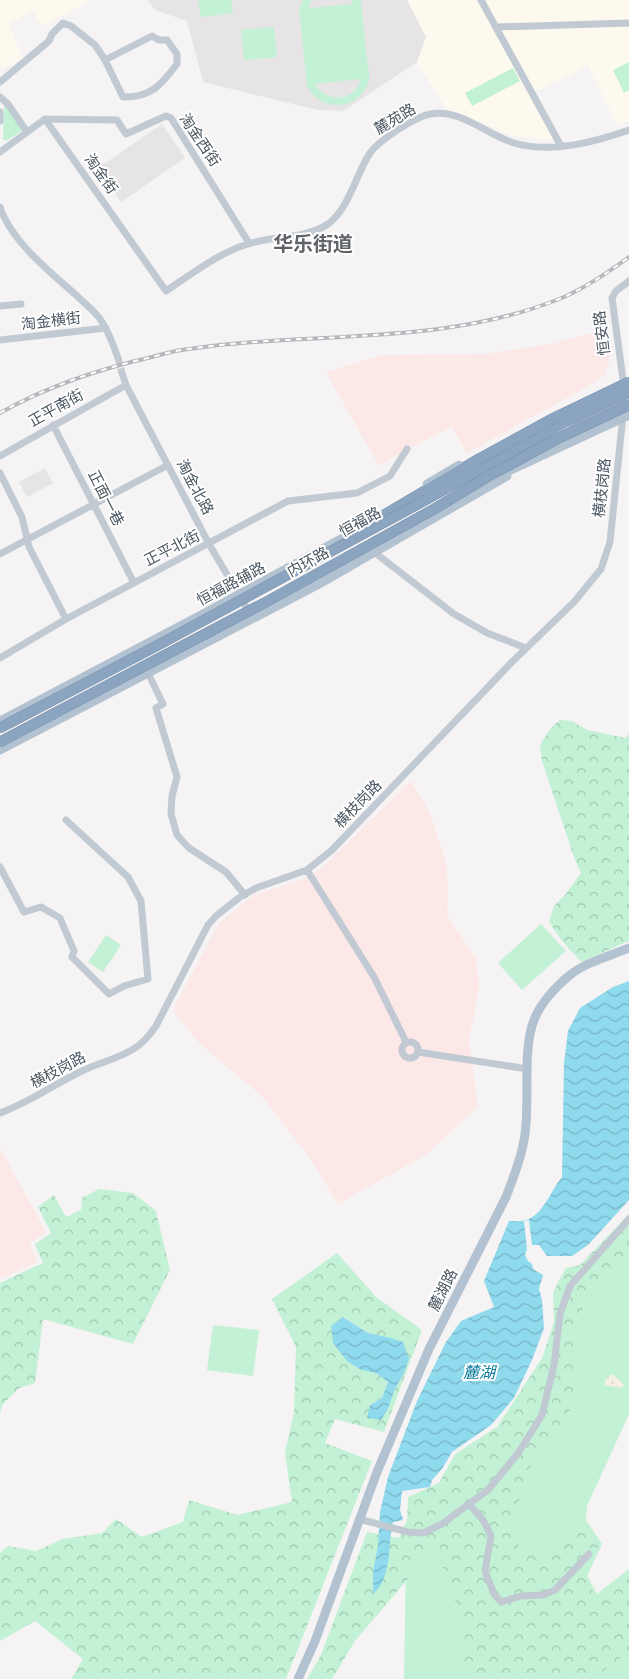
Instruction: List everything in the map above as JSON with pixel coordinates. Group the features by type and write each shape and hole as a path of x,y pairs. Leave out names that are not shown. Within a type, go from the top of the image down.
{"highway":[{"path":"374,521 477,460 559,415 627,381"},
{"name":"内环路","path":"0,729 327,554 567,421 628,399"},
{"name":"内环路","path":"0,742 268,602 628,399"}],"main road":[{"name":"恒福路辅路","path":"0,721 244,602 461,464 552,414 627,381"},
{"name":"恒福路","path":"0,742 244,602 522,448 628,399"},
{"name":"恒福路","path":"0,729 244,602 360,549 471,489 626,417"},
{"path":"0,750 255,618 552,452"},
{"path":"351,543 374,521"},
{"path":"351,565 360,549"},
{"name":"麓湖路","path":"298,1679 315,1641 377,1472 429,1349 506,1197 515,1173 525,1134 531,1028 541,1006 570,975 629,948"}],"street":[{"path":"481,0 561,146"},
{"path":"0,82 49,41 52,34 64,23 72,26 84,38 95,45 105,60 123,96 136,97 161,85 177,64 177,54 167,40 159,40 152,36 105,60"},
{"path":"496,26 629,23"},
{"path":"0,97 8,104 28,132"},
{"path":"0,112 0,121"},
{"name":"麓苑路","path":"166,291 226,254 249,243 310,233 328,224 338,215 370,153 380,142 415,119 430,114 446,113 465,120 501,139 528,146 561,146 590,142 629,130"},
{"name":"淘金西街","path":"45,119 117,120 126,134 166,116 170,118 249,243"},
{"path":"0,152 45,119"},
{"name":"淘金街","path":"45,119 166,291"},
{"path":"0,207 15,235 94,312 106,328 118,358"},
{"name":"恒安路","path":"626,417 627,381 620,364 612,298 616,291 629,281"},
{"path":"0,306 21,304"},
{"name":"淘金横街","path":"0,340 106,328"},
{"path":"620,364 629,370"},
{"name":"淘金北路","path":"122,374 209,544 244,602"},
{"name":"正平南街","path":"0,456 126,385"},
{"name":"横枝岗路","path":"0,1113 29,1101 81,1071 138,1046 156,1026 208,925 226,907 245,894 256,888 307,870 347,836 526,648 586,589 601,569 610,542 626,417"},
{"name":"正面一巷","path":"53,425 134,584"},
{"name":"正平北街","path":"0,658 66,619 288,501 357,493 390,476 407,449"},
{"path":"0,554 168,465"},
{"path":"0,473 22,517 29,547 66,619"},
{"path":"374,552 454,614 487,633 526,648"},
{"path":"148,673 163,704 156,708 177,777 172,796 171,814 177,835 189,848 226,872 245,894"},
{"path":"0,867 24,912 41,908 60,918 74,951 72,957 109,994 124,986 148,979 141,901 128,877 66,820"},
{"path":"307,870 374,977 406,1042"},
{"path":"406,1042 414,1042 418,1047 418,1052"},
{"path":"406,1042 401,1049 404,1057 412,1058 418,1052"},
{"path":"418,1052 528,1069"},
{"path":"359,1519 408,1532 423,1532 442,1524 488,1490 519,1452 542,1415 554,1365 560,1314 570,1286 629,1220"},
{"path":"469,1504 483,1520 491,1536 485,1571 494,1594 501,1602 521,1596 543,1595 555,1590 590,1554"}],"shaded area":[{"path":"0,0 92,0 42,26 33,11 8,24 23,58 0,70"},
{"path":"148,0 407,0 426,37 417,62 343,111 318,110 203,82 187,21 155,10"},
{"path":"407,0 629,0 629,121 617,125 588,66 534,92 558,140 511,136 445,107 417,62 426,37"},
{"path":"162,124 185,158 121,202 98,168"},
{"path":"607,329 610,360 605,374 599,380 467,453 452,427 407,449 379,466 326,372 382,355 485,354 552,344"},
{"path":"45,468 53,483 27,497 19,482"},
{"path":"411,781 430,813 446,862 447,916 476,958 479,988 469,1040 478,1106 427,1154 338,1204 312,1161 262,1096 200,1044 173,1010 219,923 254,895 304,879 323,867"},
{"path":"0,1148 46,1232 30,1243 37,1262 0,1279"}],"green space":[{"path":"198,0 231,0 233,13 201,17"},
{"path":"303,0 312,0 308,8 353,4 351,0 360,0 369,78 365,90 358,98 338,105 328,104 316,97 307,86 299,8","holes":["361,79 358,87 347,96 340,98 326,95 315,84"]},
{"path":"274,27 277,57 244,60 241,30"},
{"path":"629,62 629,90 624,93 613,70"},
{"path":"513,68 520,81 472,106 465,93"},
{"path":"4,104 23,130 6,141 3,139"},
{"path":"560,720 572,721 587,730 626,738 629,733 629,941 581,962 562,941 549,922 554,906 565,895 581,873 542,761 540,745 550,729"},
{"path":"541,924 566,951 522,990 498,963"},
{"path":"106,935 121,945 103,972 88,962"},
{"path":"99,1189 133,1193 156,1211 170,1270 133,1344 43,1319 35,1383 19,1388 2,1405 0,1414 0,1283 43,1263 35,1244 51,1233 38,1207 54,1195 66,1217 81,1210 82,1198"},
{"path":"629,1214 629,1251 621,1265 585,1301 577,1326 577,1378 566,1427 531,1461 531,1486 513,1508 509,1532 522,1551 554,1548 580,1518 600,1543 583,1575 597,1598 629,1574 629,1650 600,1674 587,1679 461,1679 464,1613 444,1586 443,1556 437,1544 420,1556 412,1574 355,1641 332,1679 307,1679 321,1655 367,1532 399,1538 407,1520 408,1497 439,1483 455,1454 497,1427 542,1358 554,1322 553,1292 566,1268 580,1265"},
{"path":"629,1228 629,1414 587,1506 586,1520 602,1544 587,1576 597,1594 629,1569 629,1679 404,1679 406,1559 486,1498 565,1313"},
{"path":"337,1253 376,1297 422,1330 384,1432 335,1419 325,1443 372,1461 286,1679 71,1679 83,1659 35,1621 0,1641 0,1553 8,1546 36,1551 63,1539 102,1533 116,1519 142,1537 183,1522 189,1500 237,1515 292,1502 285,1453 294,1412 296,1347 272,1299","holes":["344,1317 368,1333 404,1373 395,1389 388,1409 368,1418 370,1405 382,1398 388,1382 376,1373 361,1370"]},
{"path":"213,1325 259,1330 253,1376 207,1370"}],"sand":[{"path":"613,1374 624,1385 621,1388 605,1385 605,1380"}],"water":[{"name":"麓湖","path":"629,981 629,1200 588,1245 572,1256 547,1256 539,1245 532,1245 529,1220 526,1221 544,1206 562,1177 564,1063 568,1031 580,1008 613,987"},
{"name":"麓湖","path":"509,1221 524,1221 527,1249 525,1255 532,1264 533,1269 543,1275 539,1289 542,1300 544,1328 532,1360 514,1398 491,1425 452,1452 442,1469 432,1480 430,1487 402,1491 400,1510 403,1520 393,1522 387,1570 384,1579 373,1594 373,1572 378,1546 380,1512 388,1477 417,1401 446,1342 461,1321 494,1307 484,1281"},
{"path":"343,1317 368,1333 403,1342 409,1359 388,1409 381,1420 367,1418 370,1405 382,1398 388,1382 376,1373 361,1370 347,1361 333,1343 331,1326"}],"tunnel":[{"path":"118,358 122,373"}],"railway":[{"path":"0,413 18,403 74,379 179,350 281,340 419,331 465,325 510,315 554,301 574,292 602,276 629,257"}],"district":[{"name":"华乐街道","path":"313,244"}]}
